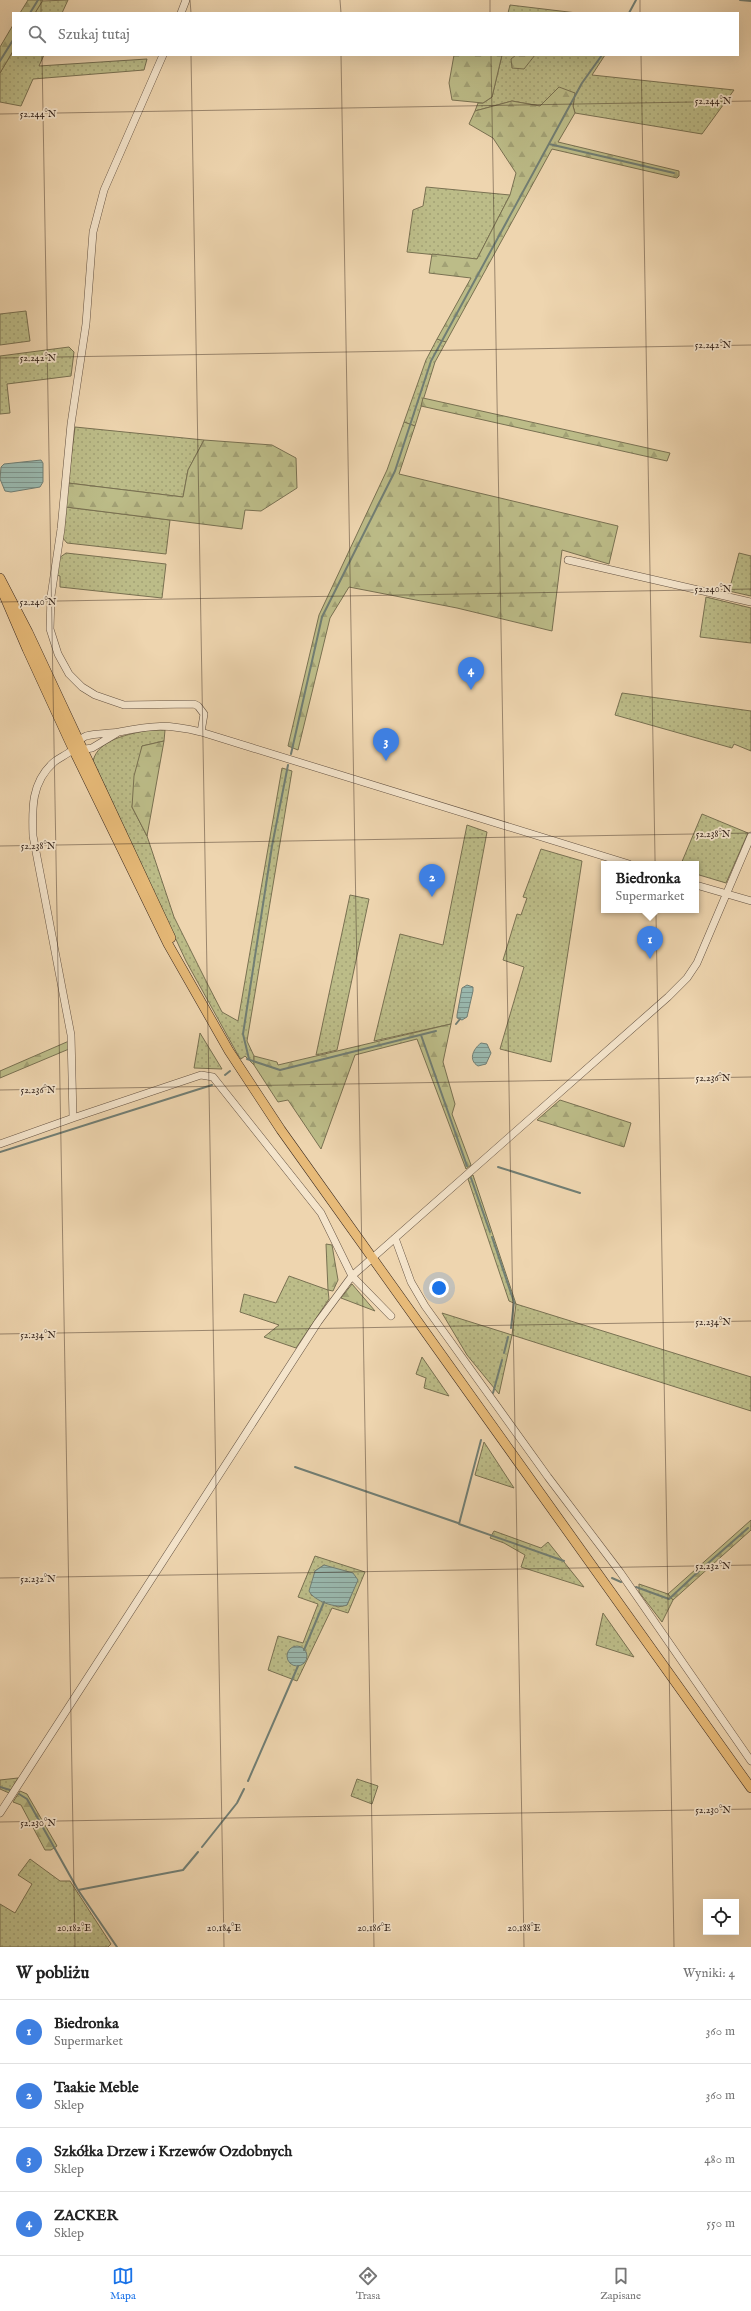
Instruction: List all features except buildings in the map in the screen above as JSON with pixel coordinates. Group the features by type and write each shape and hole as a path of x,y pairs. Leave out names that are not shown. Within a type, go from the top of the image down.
{"main road":[{"path":"0,578 28,632 150,892 172,940 178,961"},
{"path":"0,586 26,649 135,879 178,961 244,1073 372,1257 751,1788"}],"street":[{"path":"181,12 186,0"},
{"path":"162,56 104,190 93,232 86,324 71,424 61,529 51,596 50,630 58,654 69,674 82,688 103,698 124,705 194,704 198,706 204,714 201,732"},
{"path":"568,560 751,602"},
{"path":"73,1118 72,1035 40,873 32,818 33,802 39,780 53,763 73,749 79,740 96,734 118,732 155,725 177,727 201,732 619,861"},
{"path":"73,749 84,750 99,744 118,732"},
{"path":"0,1814 314,1328 352,1276 680,985 697,963 751,836"},
{"path":"699,886 751,901"},
{"path":"0,1144 201,1075 213,1077 321,1214 352,1276 391,1316"},
{"path":"395,1238 411,1282 425,1306 548,1477 620,1572 751,1761"}],"green space":[{"path":"28,0 43,0 36,12 21,12"},
{"path":"68,0 62,12 36,12 42,1"},
{"path":"510,5 569,12 508,12"},
{"path":"12,27 12,53 0,73 0,47"},
{"path":"12,53 12,56 44,56 39,66 147,59 144,70 33,79 21,106 0,102 0,73"},
{"path":"454,56 502,56 492,97 483,103 452,100 449,83"},
{"path":"502,56 604,56 592,75 734,90 702,134 575,113 573,106 575,93 540,106 512,101 475,111 478,103 483,103 492,97"},
{"path":"515,56 534,56 524,69 512,68 511,59"},
{"path":"559,87 575,93 573,106 575,113 558,142 679,171 679,176 677,178 552,149 446,342 437,339 471,278 429,273 432,254 477,259 510,195 516,173 493,138 469,124 475,111 512,101 540,106"},
{"path":"426,187 510,195 477,259 407,252 413,210 423,206"},
{"path":"26,311 30,341 0,345 0,314"},
{"path":"437,339 446,342 435,362 415,426 404,422 426,360"},
{"path":"69,347 74,352 71,376 7,384 10,413 0,414 0,356"},
{"path":"423,398 670,453 667,461 421,406"},
{"path":"404,422 415,426 399,474 618,526 609,564 562,550 552,631 457,608 349,587 330,618 298,750 288,746 319,615 387,470"},
{"path":"75,427 204,440 188,470 183,497 68,483"},
{"path":"204,440 272,445 296,458 297,488 261,511 245,510 242,529 66,507 68,483 183,497 188,470"},
{"path":"66,507 170,520 166,554 67,543 62,537"},
{"path":"66,553 166,564 162,598 60,587 60,576 56,575 59,558"},
{"path":"739,553 751,556 751,596 729,591"},
{"path":"706,597 751,608 751,643 700,637"},
{"path":"622,693 751,711 751,751 734,744 732,748 615,715"},
{"path":"149,730 165,730 164,741 142,746 132,807 147,836 174,917 222,1012 238,1021 282,768 292,771 247,1041 254,1056 254,1065 245,1056 241,1059 238,1055 186,961 93,761 101,747 108,743 124,736"},
{"path":"164,741 147,836 132,807 134,776 142,746"},
{"path":"702,814 748,833 726,883 699,875 699,861 682,861"},
{"path":"467,825 487,832 451,1024 374,1041 400,934 443,945"},
{"path":"541,849 582,861 551,1062 500,1049 524,967 503,960 517,914 521,915 527,898 523,897"},
{"path":"350,895 369,899 337,1050 316,1055"},
{"path":"451,1024 443,1062 455,1104 452,1114 471,1165 466,1169 417,1039 355,1055 321,1149 288,1100 278,1102 254,1065 254,1056 277,1062 278,1065"},
{"path":"200,1033 222,1069 194,1068"},
{"path":"69,1041 69,1049 0,1078 0,1071"},
{"path":"560,1100 631,1123 624,1147 537,1120"},
{"path":"473,1175 516,1304 509,1301 468,1179"},
{"path":"326,1244 332,1245 338,1280 333,1291 328,1290"},
{"path":"289,1276 328,1290 329,1299 296,1348 264,1337 279,1325 240,1312 244,1294 276,1303"},
{"path":"352,1284 375,1311 341,1298"},
{"path":"516,1304 751,1377 751,1411 512,1335"},
{"path":"442,1313 512,1335 499,1394 467,1355"},
{"path":"422,1357 449,1396 424,1388 426,1378 416,1374"},
{"path":"484,1442 514,1488 475,1475"},
{"path":"751,1520 751,1530 673,1600 668,1594"},
{"path":"494,1531 541,1548 548,1542 584,1587 521,1567 525,1555 504,1543 490,1538"},
{"path":"315,1556 365,1572 348,1613 332,1608 297,1681 268,1670 278,1636 303,1643 318,1604 298,1597","holes":["324,1565 357,1580 347,1605 338,1607 311,1595 315,1571"]},
{"path":"639,1584 668,1594 673,1600 662,1622 639,1592"},
{"path":"603,1613 634,1657 596,1645"},
{"path":"18,1778 9,1793 0,1789 0,1780"},
{"path":"357,1779 378,1786 372,1804 351,1796"},
{"path":"20,1791 27,1794 57,1846 51,1850 45,1850 21,1805 13,1802"},
{"path":"30,1859 60,1881 70,1881 111,1944 108,1947 0,1947 0,1904 15,1913 32,1884 18,1875"}],"water":[{"path":"41,460 43,463 43,482 40,487 11,492 5,491 0,479 1,467 4,464"},
{"path":"467,985 473,987 473,991 467,1017 462,1020 457,1018 457,1015 462,988"},
{"path":"481,1043 487,1044 491,1053 486,1064 478,1066 472,1058 474,1051"},
{"path":"324,1565 353,1573 358,1580 347,1605 337,1606 320,1601 309,1591 315,1571"},
{"path":"297,1646 304,1649 307,1656 304,1663 297,1666 290,1663 287,1656 290,1649"}],"waterway":[{"path":"31,12 38,0"},
{"path":"630,12 636,0"},
{"path":"740,0 751,1"},
{"path":"0,61 12,42"},
{"path":"291,754 322,617 395,471 431,361 582,83 601,56"},
{"path":"549,144 674,173"},
{"path":"249,1059 243,1034 272,846 288,765"},
{"path":"456,1024 460,1019"},
{"path":"247,1059 280,1070 436,1031"},
{"path":"421,1035 467,1166"},
{"path":"225,1075 230,1071"},
{"path":"0,1152 212,1085"},
{"path":"498,1167 580,1193"},
{"path":"471,1178 490,1232"},
{"path":"492,1237 514,1302 511,1328"},
{"path":"504,1353 508,1337"},
{"path":"493,1393 502,1360"},
{"path":"481,1440 459,1524 564,1561"},
{"path":"295,1467 458,1523"},
{"path":"706,1565 748,1528"},
{"path":"636,1587 669,1599 700,1570"},
{"path":"612,1578 621,1582"},
{"path":"304,1650 324,1602"},
{"path":"248,1781 298,1666"},
{"path":"0,1787 10,1790"},
{"path":"202,1847 237,1803 244,1789"},
{"path":"19,1794 27,1799 78,1890 117,1947"},
{"path":"78,1890 183,1870 198,1852"}],"place":[{"name":"ZACKER","path":"471,690"},
{"name":"Szkółka Drzew i Krzewów Ozdobnych","path":"386,761"},
{"name":"Taakie Meble","path":"432,897"},
{"name":"Biedronka","path":"650,959"}]}
